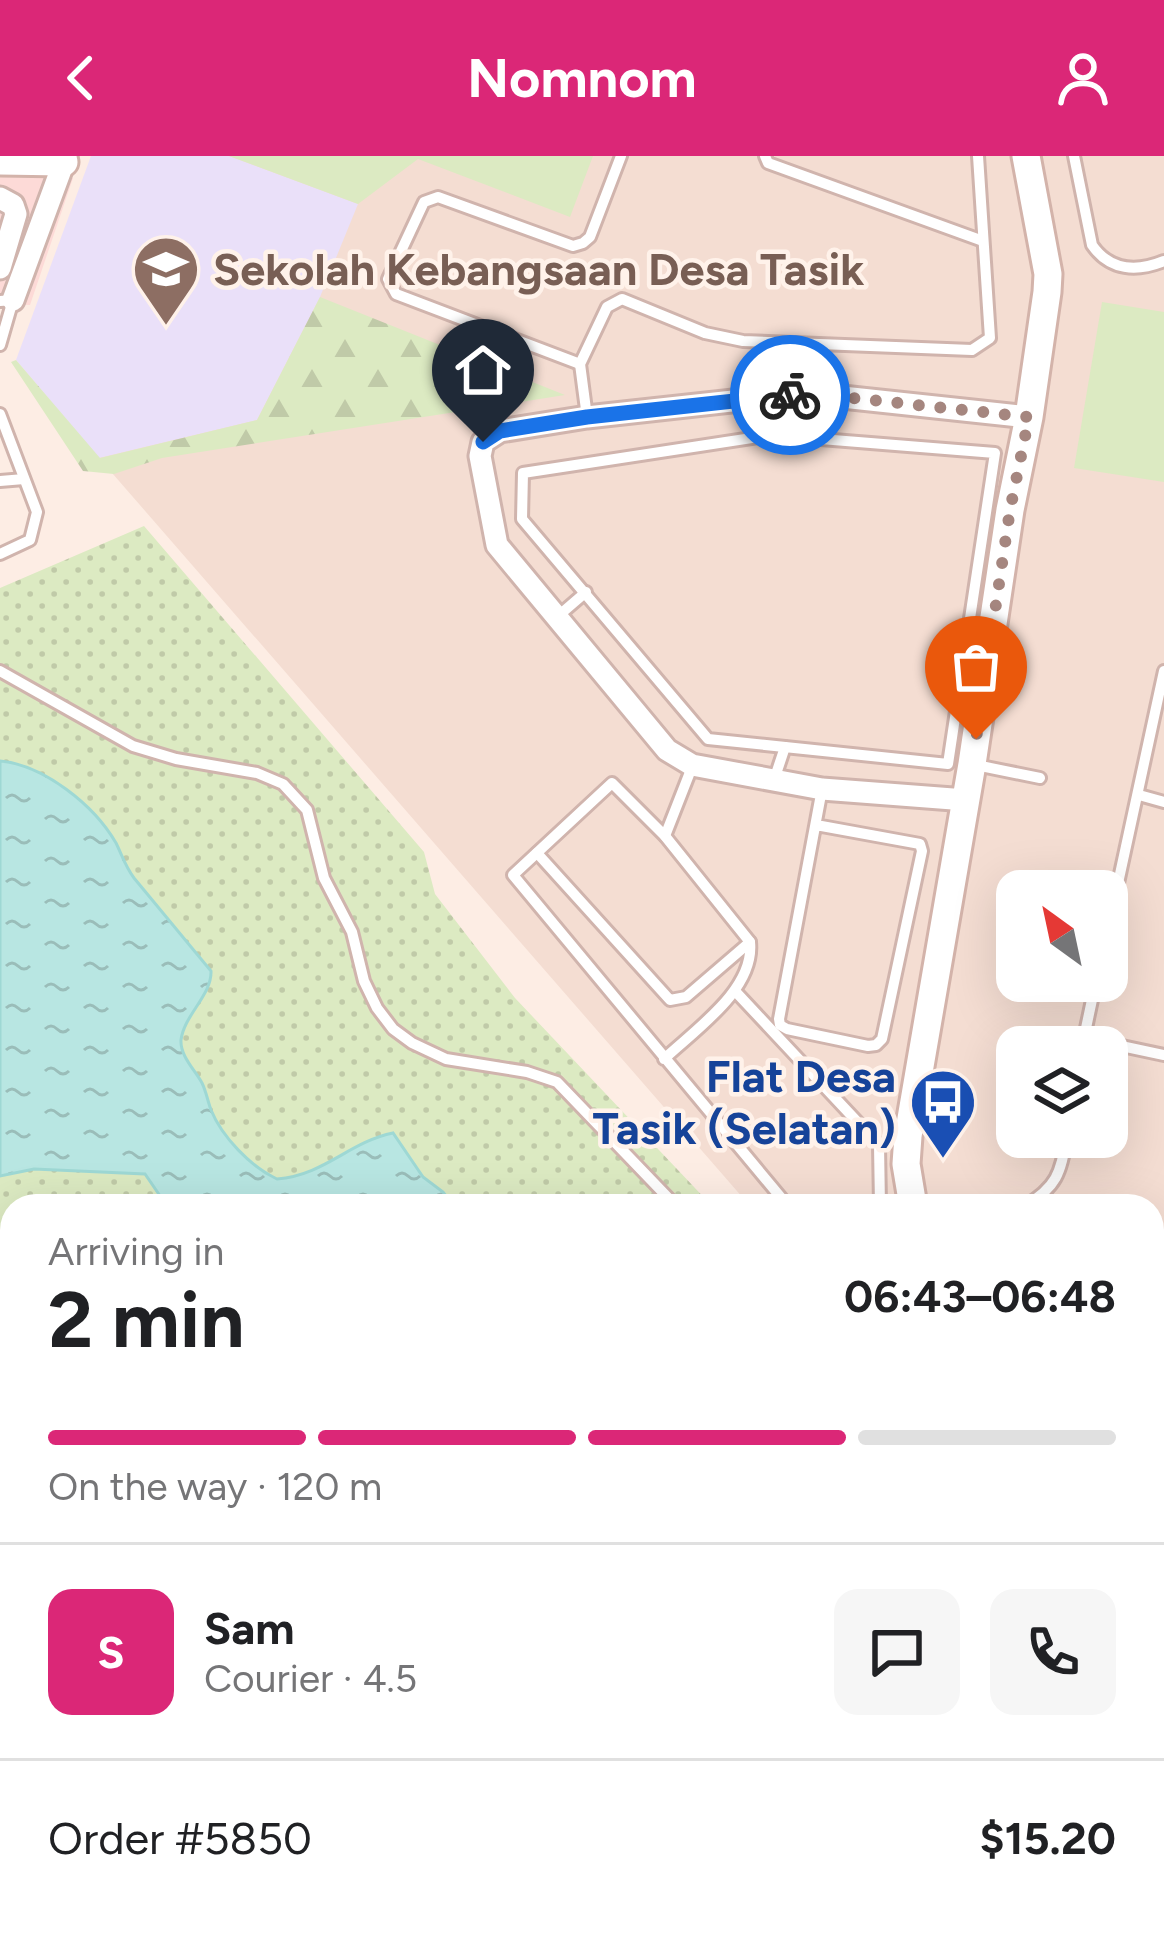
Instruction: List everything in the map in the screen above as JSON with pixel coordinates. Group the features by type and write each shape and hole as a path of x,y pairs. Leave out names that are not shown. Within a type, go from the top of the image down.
{"street":[{"path":"911,1194 908,1136 1029,417 1048,274 1026,156"},
{"path":"0,161 65,159 6,301"},
{"path":"0,198 14,205 16,214 0,268"},
{"path":"966,800 823,790 692,765 667,750 497,545 480,456 483,442 500,431 806,393 1029,417"}],"lane":[{"path":"580,364 396,294 388,279 424,202 438,197 572,246 583,243 590,236 621,156"},
{"path":"765,156 768,164 983,241"},
{"path":"587,417 580,364 607,307 622,298 704,333 743,340 972,350 990,338 978,156"},
{"path":"1073,156 1092,245 1100,256 1110,264 1135,269 1164,261"},
{"path":"0,345 6,301"},
{"path":"0,414 37,512 30,540 0,554"},
{"path":"771,436 995,453 948,764 785,747 708,739 522,519 523,472 771,436"},
{"path":"0,482 24,479"},
{"path":"557,617 586,592"},
{"path":"0,671 133,746 257,773 283,784 307,810 324,878 352,932 370,996 393,1029 446,1059 526,1072 556,1082 664,1194"},
{"path":"1122,870 1164,671"},
{"path":"774,780 785,747"},
{"path":"972,764 1040,778"},
{"path":"665,836 692,765"},
{"path":"664,1059 736,991 752,958 750,942 665,836 612,783 514,875 664,1059 778,1194"},
{"path":"816,825 920,844 922,850 882,1039 876,1045 780,1025 779,1019 816,825 823,790"},
{"path":"1139,795 1164,802"},
{"path":"537,853 670,1000 686,997 750,942"},
{"path":"736,991 880,1145 880,1194"},
{"path":"1128,1049 1164,1054"},
{"path":"1044,1194 1060,1175 1063,1158"}],"shaded area":[{"name":"Sekolah Kebangsaan Desa Tasik","path":"91,156 229,156 358,204 320,297 257,420 99,458 16,360"},
{"path":"94,156 1164,156 1164,1194 740,1194 99,458"},
{"path":"0,177 73,178 30,305 0,304"}],"green space":[{"path":"229,156 593,156 570,217 418,159 358,204"},
{"path":"320,297 565,395 162,458 114,474 83,471 11,362 16,360 100,458 257,420"},
{"path":"1102,302 1164,312 1164,482 1074,468"},
{"path":"144,526 424,852 435,894 515,998 701,1194 445,1194 423,1177 393,1133 295,1177 277,1180 258,1168 217,1124 181,1043 184,1028 208,988 211,971 79,803 35,771 0,761 0,588"},
{"path":"34,1169 146,1174 159,1194 0,1194 0,1176"}],"water":[{"path":"0,761 34,770 81,801 107,829 134,878 211,971 183,1031 181,1046 216,1120 238,1150 277,1179 309,1171 393,1133 423,1177 445,1194 159,1194 145,1174 34,1169 0,1176"}],"way so far":[{"path":"790,395 1029,417 1010,510 976,739"}],"place":[{"name":"Sekolah Kebangsaan Desa Tasik","path":"166,328"},
{"name":"Flat Desa Tasik (Selatan)","path":"943,1161"}],"route":[{"path":"483,442 500,431 587,417 790,395"}]}
